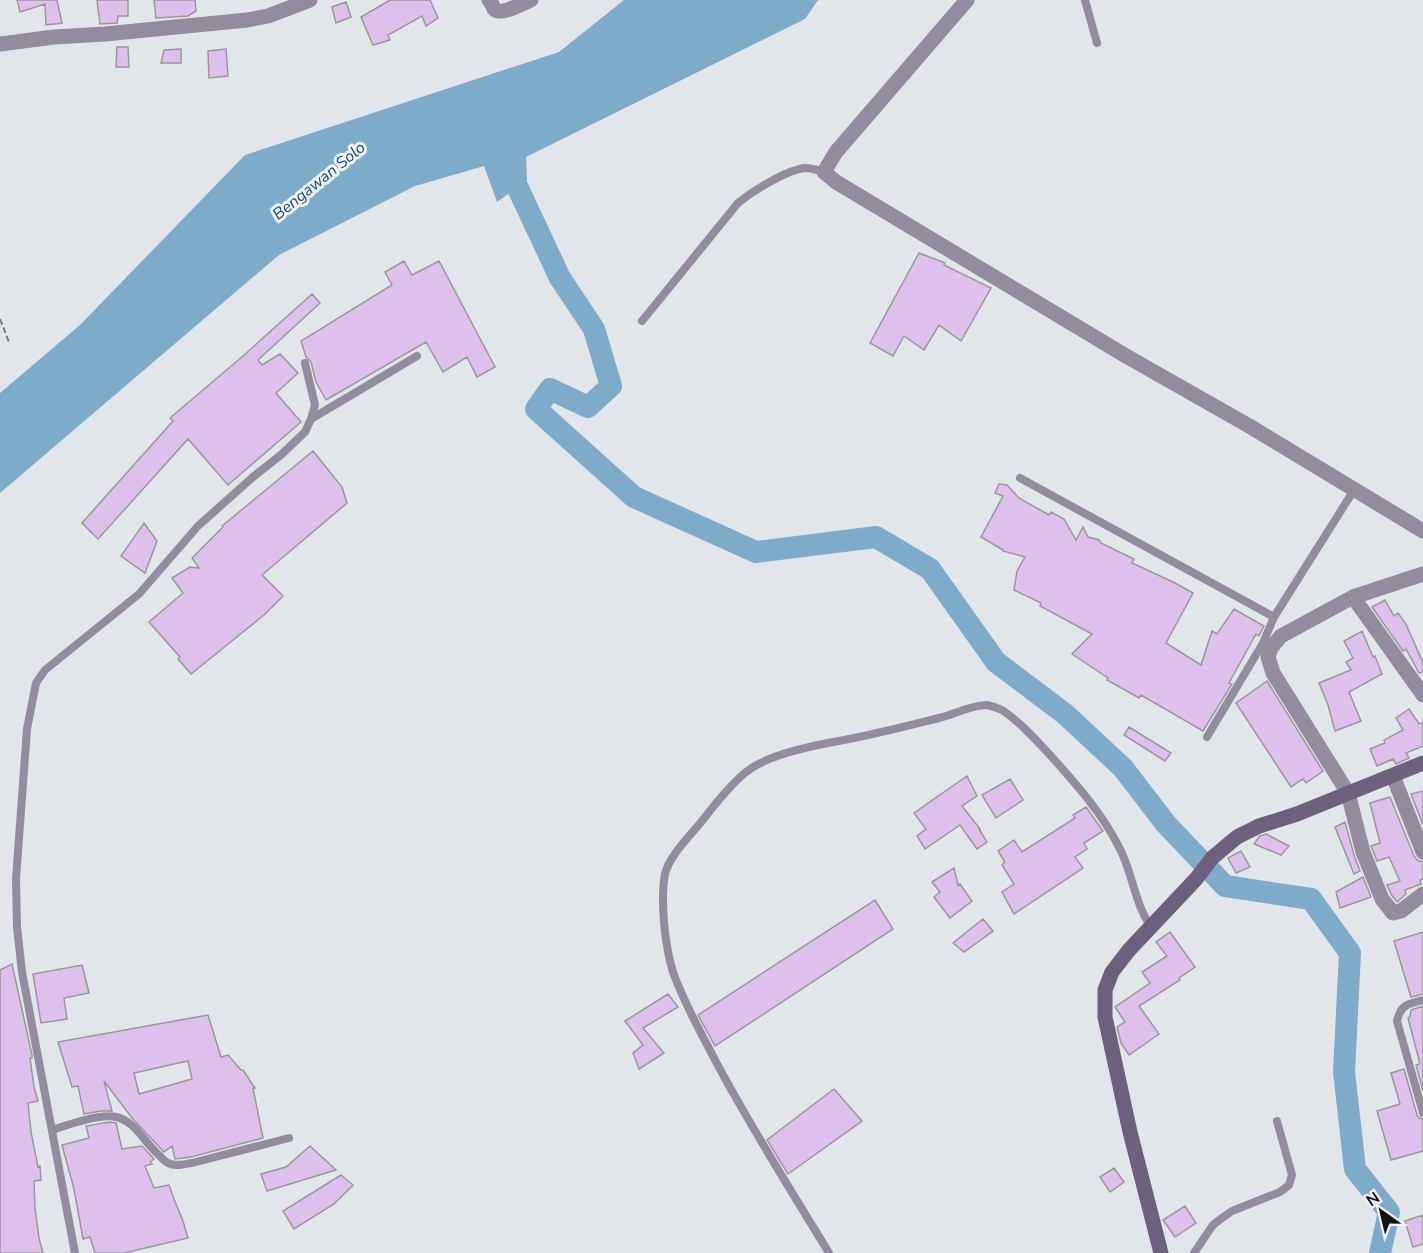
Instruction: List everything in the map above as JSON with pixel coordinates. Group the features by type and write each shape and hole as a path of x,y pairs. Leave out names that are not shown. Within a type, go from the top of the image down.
{"street":[{"path":"0,44 247,20 268,16 310,0"},
{"path":"489,0 494,9 500,12 531,0"},
{"path":"967,0 836,152 824,172 836,183 1423,531"},
{"path":"1423,574 1353,597 1281,636 1271,648 1268,657 1273,673 1348,793 1364,852 1385,904 1394,913 1401,911 1423,894"},
{"path":"1353,597 1423,695"},
{"path":"1161,1253 1114,1064 1105,1017 1105,990 1112,972 1129,950 1196,879 1212,858 1245,832 1297,814 1423,763"},
{"path":"1393,776 1423,852"}],"lane":[{"path":"1085,0 1097,43"},
{"path":"642,321 738,203 754,191 794,171 804,168 824,172"},
{"path":"311,419 417,356"},
{"path":"75,1253 22,972 17,927 16,879 31,701 36,682 45,670 139,594 198,526 305,432 315,405 305,363"},
{"path":"1020,478 1274,617"},
{"path":"1207,737 1263,643 1274,617 1354,490"},
{"path":"829,1253 731,1090 684,1001 672,969 663,899 666,873 672,859 731,786 747,771 760,764 808,747 879,733 970,708 988,705 999,708 1037,742 1100,814 1121,851 1131,874 1140,908 1151,927"},
{"path":"1423,1000 1402,1007 1397,1021 1423,1113"},
{"path":"52,1130 85,1120 116,1116 135,1128 154,1151 169,1164 176,1165 192,1163 288,1138"},
{"path":"1194,1253 1213,1225 1222,1218 1280,1192 1289,1185 1292,1175 1277,1121"}],"path":[{"path":"0,319 9,342"}],"water":[{"name":"Bengawan Solo","path":"624,0 818,0 805,19 526,157 527,180 497,202 484,166 415,186 279,255 0,493 0,393 80,325 245,155 559,52"}],"building":[{"path":"17,0 57,0 62,23 46,25 45,4 20,12"},
{"path":"97,0 128,0 128,16 118,16 117,23 100,24"},
{"path":"154,0 195,0 196,11 188,16 156,18"},
{"path":"390,0 430,0 438,18 426,26 422,16 388,35 390,40 373,45 361,17"},
{"path":"346,2 351,17 336,23 332,7"},
{"path":"117,47 128,47 129,67 116,67"},
{"path":"181,49 181,63 161,63 164,50"},
{"path":"226,49 228,76 209,78 208,51"},
{"path":"919,253 945,263 944,265 991,288 961,341 939,325 924,350 904,336 893,356 870,343"},
{"path":"404,261 412,275 439,261 495,367 477,377 467,357 443,372 426,342 326,400 316,382 311,362 306,357 301,341 392,285 385,272"},
{"path":"312,294 320,303 258,360 262,365 280,354 298,373 276,393 301,422 228,485 188,439 98,539 82,523 173,421 170,418"},
{"path":"313,451 342,487 347,503 262,575 283,596 264,615 191,674 178,659 180,657 149,622 183,593 172,578 190,567 199,568 192,558 222,526"},
{"path":"999,484 1007,485 1019,498 1049,515 1051,512 1064,519 1076,540 1083,527 1088,537 1099,540 1134,559 1132,563 1193,593 1166,643 1201,665 1212,631 1217,634 1234,609 1264,626 1259,636 1256,634 1229,683 1232,684 1203,731 1141,695 1139,698 1107,680 1108,678 1072,654 1092,634 1040,606 1041,603 1014,590 1017,571 1025,557 1003,551 981,537 1003,496 995,493"},
{"path":"144,523 157,541 145,573 121,556"},
{"path":"1385,600 1394,616 1398,613 1406,624 1423,663 1423,672 1419,673 1406,649 1403,651 1372,607"},
{"path":"1362,631 1382,674 1349,692 1361,721 1335,731 1319,683 1351,670 1346,662 1353,658 1344,641"},
{"path":"1267,681 1323,771 1306,783 1303,779 1291,787 1236,703"},
{"path":"1409,709 1419,724 1423,722 1423,746 1406,753 1409,758 1396,764 1393,759 1377,766 1370,749 1385,743 1384,740 1403,730 1396,718"},
{"path":"1129,727 1171,753 1165,761 1124,735"},
{"path":"967,776 977,796 962,806 987,842 977,849 960,825 925,849 917,836 926,829 914,813"},
{"path":"1010,779 1023,800 996,818 982,795"},
{"path":"1423,791 1423,825 1411,794"},
{"path":"1390,797 1414,856 1423,862 1421,884 1405,890 1406,894 1397,902 1387,885 1400,881 1389,857 1377,861 1371,846 1380,843 1370,803"},
{"path":"1086,807 1103,831 1084,843 1087,849 1075,857 1083,868 1014,914 1002,892 1014,884 1002,865 1005,862 998,851 1014,840 1022,852 1075,818 1073,815"},
{"path":"1345,822 1360,871 1354,874 1335,827"},
{"path":"1266,834 1289,846 1281,855 1254,844 1260,836"},
{"path":"1241,851 1250,867 1236,873 1228,858"},
{"path":"954,868 958,885 960,884 972,901 950,918 934,897 940,892 932,882"},
{"path":"1363,877 1371,897 1340,908 1336,892"},
{"path":"875,900 893,929 715,1046 698,1015"},
{"path":"983,919 993,931 964,952 953,943"},
{"path":"1170,932 1195,967 1179,978 1180,980 1139,1006 1159,1034 1129,1055 1121,1043 1117,1027 1125,1022 1115,1007 1150,983 1142,972 1167,956 1156,942"},
{"path":"1423,932 1423,994 1411,997 1394,941"},
{"path":"12,964 32,1055 30,1058 38,1101 28,1103 31,1132 38,1167 40,1166 41,1180 34,1181 35,1208 43,1253 0,1253 0,970"},
{"path":"82,965 89,993 64,998 67,1019 41,1023 33,974"},
{"path":"668,994 678,1007 643,1028 664,1053 639,1069 633,1053 643,1045 625,1021"},
{"path":"1423,1006 1423,1091 1416,1065 1420,1064 1408,1018 1411,1010"},
{"path":"208,1015 221,1057 228,1055 243,1070 255,1088 253,1088 263,1138 175,1159 172,1146 164,1152 132,1118 104,1081 112,1111 84,1114 78,1086 72,1087 58,1042","holes":["188,1061 192,1079 139,1094 134,1073"]},
{"path":"1404,1069 1417,1115 1423,1119 1423,1151 1391,1160 1377,1111 1400,1104 1391,1073"},
{"path":"834,1089 862,1121 788,1174 767,1140"},
{"path":"116,1123 122,1149 142,1146 154,1159 150,1162 152,1164 145,1166 154,1188 169,1185 188,1238 124,1253 95,1253 90,1237 83,1239 74,1189 62,1145 89,1138 86,1126"},
{"path":"310,1146 336,1170 267,1191 261,1174 286,1167"},
{"path":"1114,1168 1124,1182 1110,1192 1100,1177"},
{"path":"341,1175 353,1185 334,1204 294,1229 283,1211"},
{"path":"1185,1206 1196,1223 1175,1237 1163,1220"},
{"path":"1423,1215 1423,1244 1413,1247 1405,1221"}],"waterway":[{"path":"509,158 515,182 560,278 594,329 611,386 588,407 550,389 536,409 634,497 756,552 876,537 930,569 996,662 1065,714 1123,768 1166,824 1225,886 1311,899 1350,953 1344,1072 1355,1169 1389,1212 1380,1253"}]}
